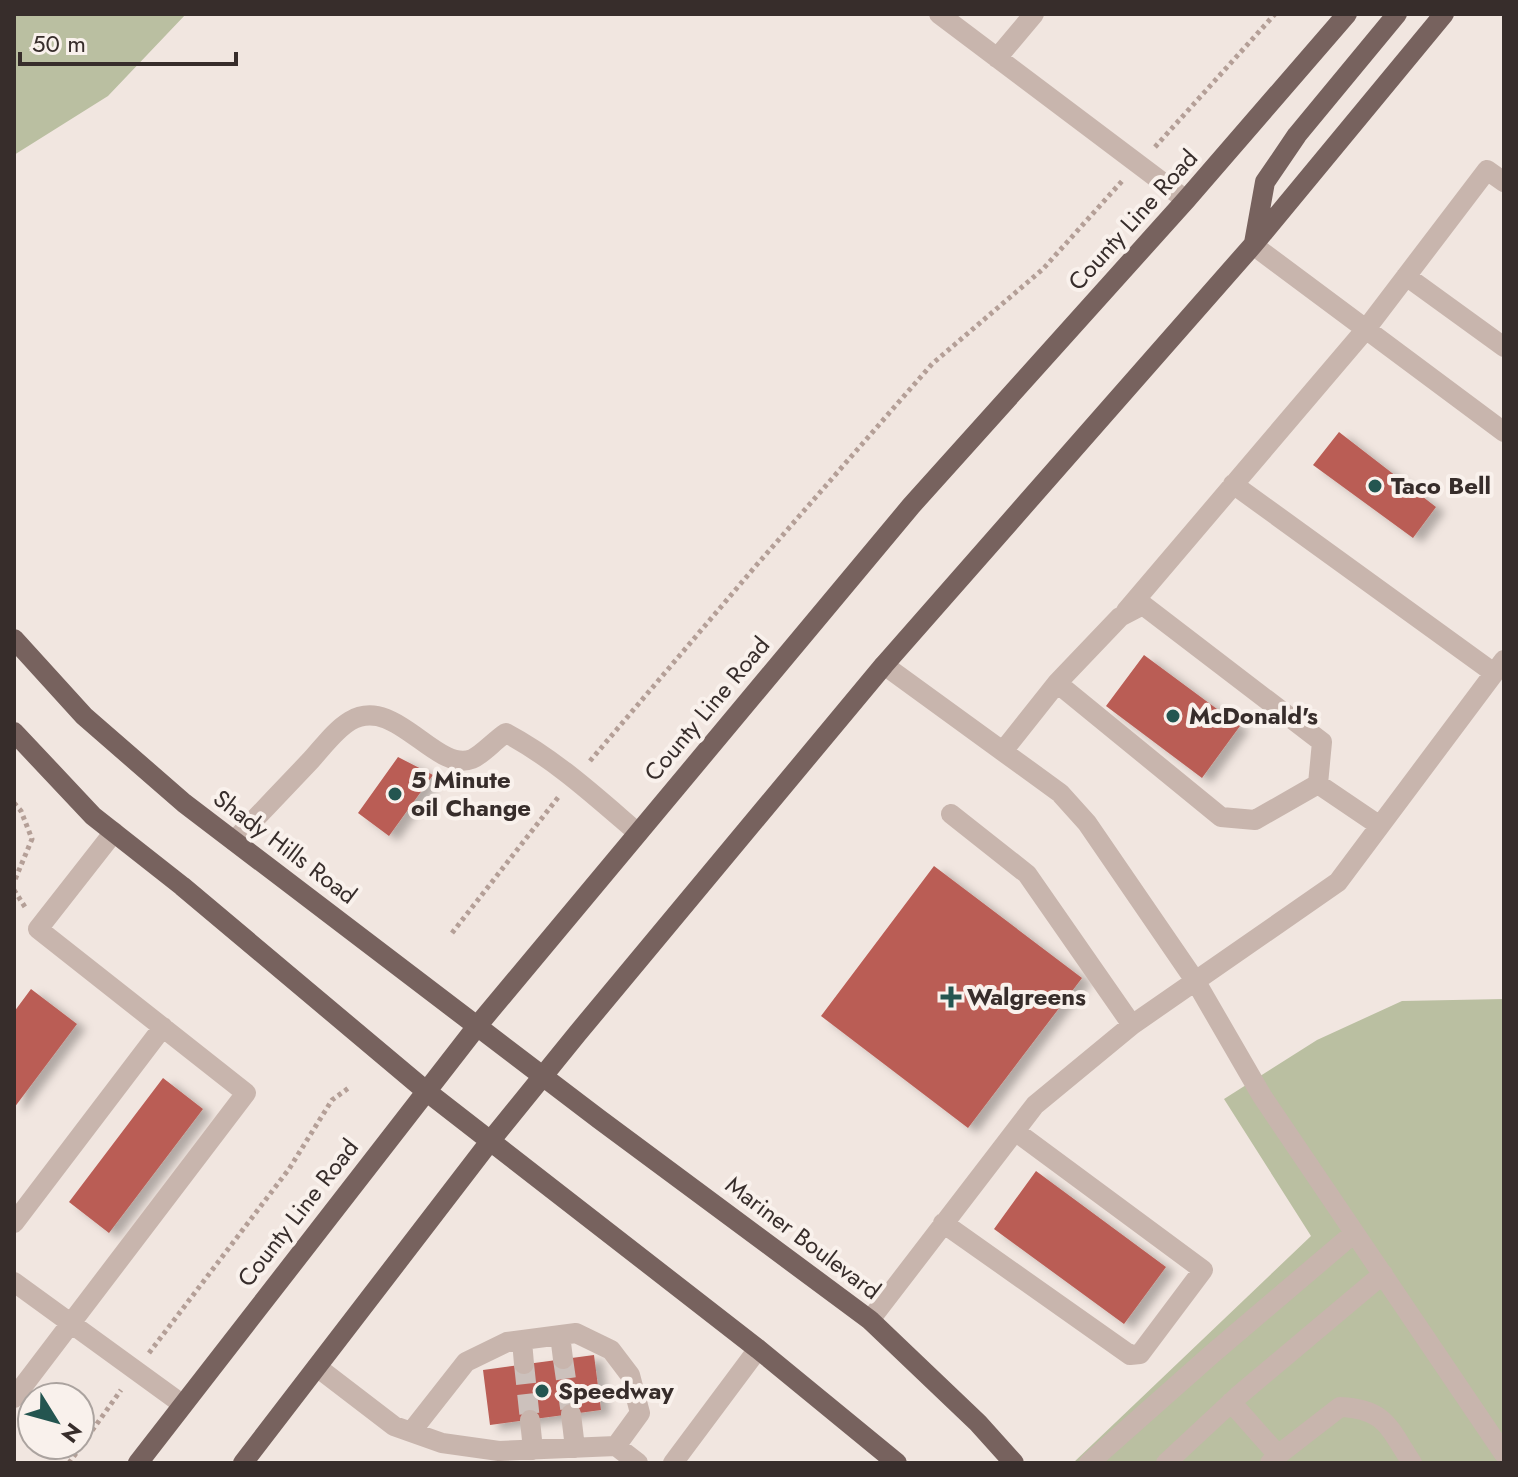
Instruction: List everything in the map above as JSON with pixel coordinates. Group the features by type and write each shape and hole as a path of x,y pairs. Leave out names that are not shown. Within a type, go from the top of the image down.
{"main road":[{"name":"County Line Road","path":"138,1463 478,1025 638,833 911,506 1186,200 1347,14"},
{"path":"1253,245 1265,182 1297,135 1397,14"},
{"path":"243,1463 544,1075 884,665 1253,245 1444,14"},
{"name":"Shady Hills Road","path":"14,639 84,716 184,803 544,1075"},
{"path":"14,732 93,816 182,886 426,1091 758,1349 897,1463"},
{"name":"Mariner Boulevard","path":"544,1075 870,1320 978,1423 1014,1463"}],"street":[{"path":"939,14 1186,200"},
{"path":"997,58 1034,14"},
{"path":"1003,751 1057,683 1120,617 1366,329 1487,170 1504,182"},
{"path":"1253,245 1504,432"},
{"path":"1406,276 1504,347"},
{"path":"870,1320 1035,1105 1132,1025 1338,882 1499,667 1233,484"},
{"path":"1120,617 1143,605 1322,742 1318,784"},
{"path":"884,665 1060,793 1087,823 1196,982 1262,1096 1353,1234 1504,1454"},
{"path":"1057,683 1221,817 1255,820 1318,784"},
{"path":"234,841 331,738 351,721 376,714 387,717 458,761 474,759 506,733 575,778 638,833"},
{"path":"1318,784 1380,826"},
{"path":"951,814 1027,874 1132,1025"},
{"path":"14,1398 246,1093 38,929 114,832"},
{"path":"14,1223 163,1027"},
{"path":"943,1223 1130,1355 1140,1354 1203,1270 1015,1131"},
{"path":"1089,1463 1353,1234"},
{"path":"1166,1463 1231,1402 1383,1274"},
{"path":"14,1282 182,1404"},
{"path":"411,1432 466,1362 507,1342 576,1333 611,1350 630,1375 640,1413 616,1446"},
{"path":"560,1335 563,1359"},
{"path":"522,1341 524,1364"},
{"path":"673,1463 758,1349"},
{"path":"317,1367 394,1426 411,1432 456,1445 499,1451 616,1446 638,1463"},
{"path":"1231,1402 1274,1459 1340,1407 1363,1408 1383,1418 1412,1463"},
{"path":"571,1414 575,1448"},
{"path":"530,1420 533,1450"}],"path":[{"path":"452,933 575,778 932,364 1043,269 1275,14"},
{"path":"14,803 21,811 32,839 14,882"},
{"path":"69,1463 289,1169 332,1100 350,1087"}],"green space":[{"path":"14,14 186,14 108,96 14,155"},
{"path":"1504,999 1504,1463 1073,1463 1311,1236 1224,1099 1317,1040 1402,1001"}],"building":[{"name":"Taco Bell","path":"1339,432 1436,507 1413,538 1313,465"},
{"name":"McDonald's","path":"1144,655 1240,726 1202,778 1106,706"},
{"name":"5 Minute oil Change","path":"398,757 433,775 389,836 358,813"},
{"name":"Walgreens","path":"934,866 1082,978 968,1128 821,1016"},
{"path":"31,989 77,1024 14,1108 14,1012"},
{"path":"163,1078 203,1109 109,1233 69,1202"},
{"path":"1036,1171 1166,1267 1124,1324 994,1229"},
{"path":"594,1355 601,1410 490,1425 483,1370"}],"tunnel":[{"path":"563,1359 571,1414"},
{"path":"524,1364 530,1420"}],"place":[{"name":"Taco Bell","path":"1375,486"},
{"name":"McDonald's","path":"1173,716"},
{"name":"5 Minute oil Change","path":"395,794"},
{"name":"Walgreens","path":"951,997"},
{"name":"Speedway","path":"542,1391"}]}
